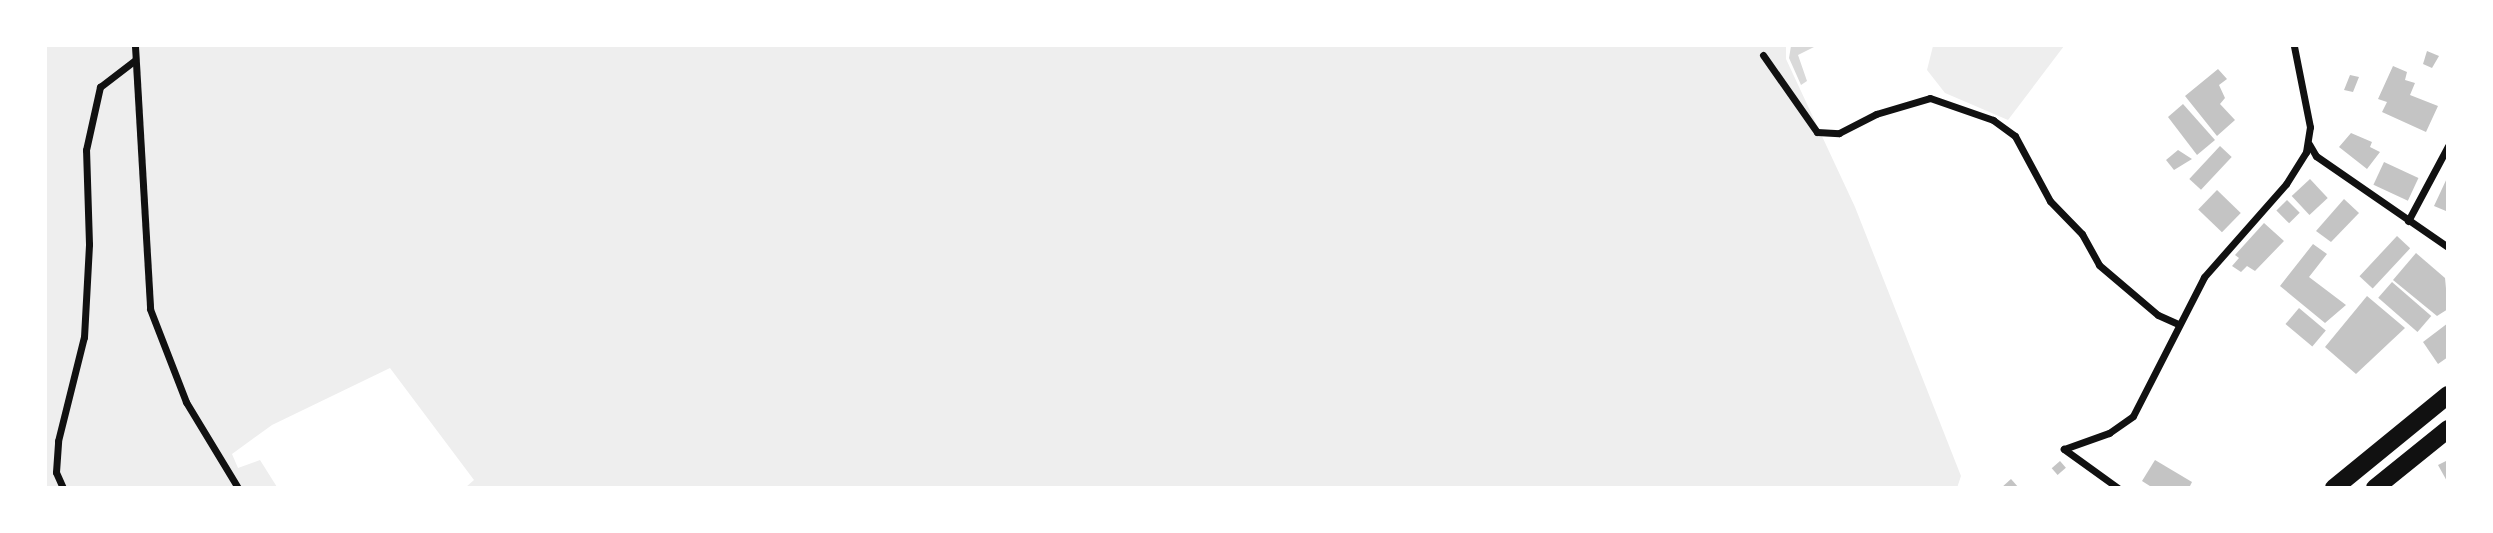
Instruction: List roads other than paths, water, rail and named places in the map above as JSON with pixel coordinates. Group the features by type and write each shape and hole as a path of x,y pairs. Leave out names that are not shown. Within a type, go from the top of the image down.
{"main road":[{"path":"2334,488 2448,395"},
{"path":"2375,488 2448,429"}],"street":[{"path":"135,46 150,309 186,402 238,488"},
{"path":"2118,488 2064,449 2109,433 2133,416 2204,277 2286,184 2309,145 2310,127 2294,46"},
{"path":"1763,55 1817,132 1839,133 1876,114 1930,98 1993,120 2015,136 2050,201 2082,234 2099,265 2158,315 2178,324"},
{"path":"63,488 55,471 58,441 84,337 89,244 86,150 100,87 135,60"},
{"path":"2309,145 2316,156 2448,247"},
{"path":"2408,221 2448,146"}]}
